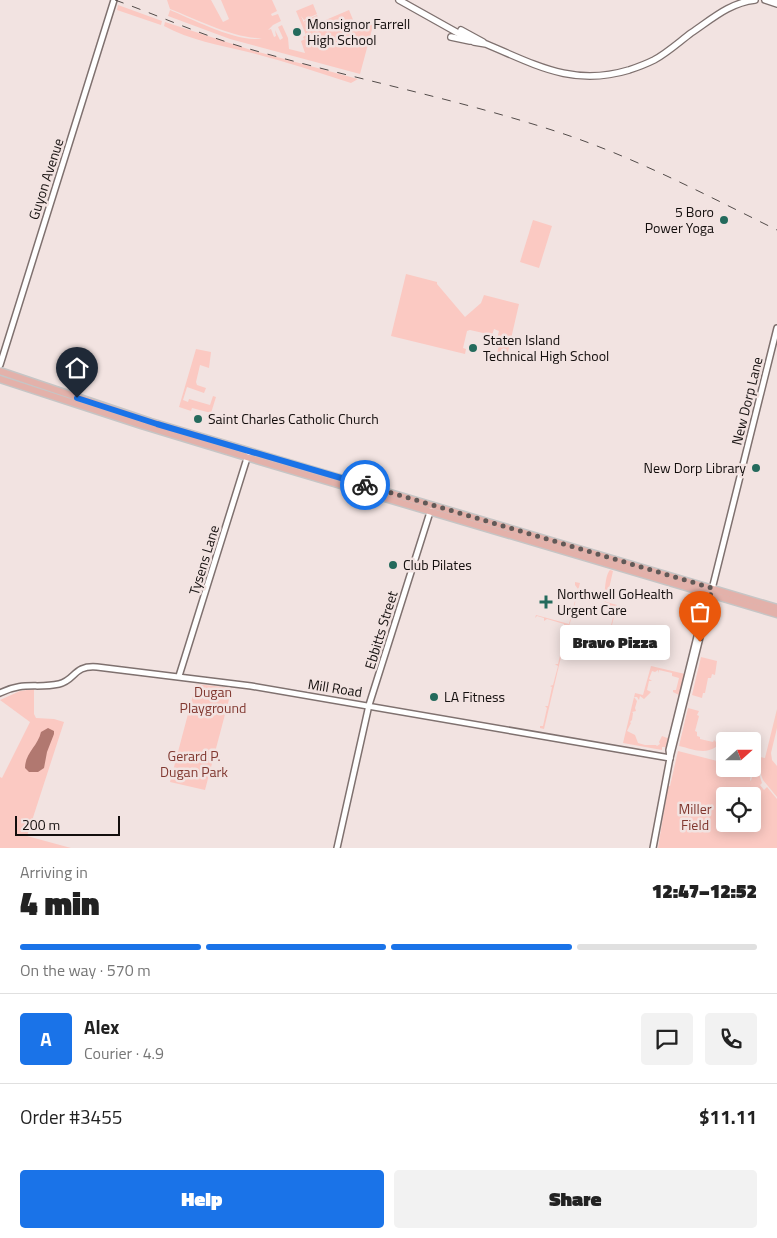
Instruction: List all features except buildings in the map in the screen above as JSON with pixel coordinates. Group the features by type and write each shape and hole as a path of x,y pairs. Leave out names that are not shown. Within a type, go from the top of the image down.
{"main road":[{"path":"399,0 474,42"},
{"path":"440,22 466,32 486,44 558,72 578,76 607,75 644,65 654,60 728,7 740,2 755,0"},
{"path":"765,0 777,2"},
{"path":"451,38 486,44"},
{"path":"0,371 248,454"},
{"path":"0,379 141,425 248,454 591,556 777,608"},
{"path":"712,591 777,614"}],"street":[{"name":"Guyon Avenue","path":"0,366 114,0"},
{"name":"New Dorp Lane","path":"653,848 670,758 669,750 706,600 712,591 777,328"},
{"name":"Tysens Lane","path":"179,676 248,454"},
{"name":"Ebbitts Street","path":"337,848 369,705 431,508"},
{"name":"Mill Road","path":"0,693 19,686 59,684 76,671 86,667 179,676 369,705 670,758"}],"green space":[{"name":"Monsignor Farrell High School","path":"167,0 211,0 223,22 229,19 221,0 272,0 277,11 271,14 272,16 278,14 281,21 268,30 271,29 274,37 276,36 275,30 280,40 283,38 278,27 282,25 288,38 289,49 305,53 301,41 311,36 304,39 303,37 306,35 296,11 313,4 317,14 304,20 301,16 305,25 304,21 317,15 321,24 321,22 349,10 356,27 370,20 374,22 360,74 230,39 168,16 170,10 229,34 253,39 262,38 228,32 203,23 170,9"},
{"path":"118,5 162,21 161,25 117,10"},
{"path":"165,22 251,50 358,79 351,83 274,59 194,39 164,26"},
{"path":"533,220 552,226 539,268 520,262"},
{"name":"Staten Island Technical High School","path":"406,274 437,282 465,317 481,303 484,295 519,304 507,356 497,354 500,340 497,339 499,331 494,329 492,335 467,331 463,348 466,349 465,354 391,336"},
{"path":"196,349 211,352 209,368 200,365 196,382 197,385 206,388 204,393 187,387 183,400 188,402 189,399 210,405 213,396 216,397 211,413 192,408 191,411 179,407"},
{"path":"610,570 613,571 606,602 617,605 606,649 565,640 544,729 540,728 540,726 543,726 547,708 545,706 548,706 552,687 550,686 553,685 558,666 555,664 558,664 562,647 560,646 563,645 567,628 564,627 564,624 547,619 544,621 544,618 537,616 535,618 536,615 569,624 578,589 575,582 580,583 566,639 602,648 606,646 615,609 609,607 609,604 604,601 606,580"},
{"path":"701,657 717,661 715,675 712,674 711,678 708,678 702,698 692,695"},
{"path":"651,666 685,674 679,695 673,692 673,690 676,690 679,678 672,676 672,673 659,670 658,673 658,670 652,671 649,679 652,681 649,681 647,690 651,692 644,699 640,696 639,700 637,697 634,697 635,693 643,695"},
{"name":"Gerard P. Dugan Park","path":"196,684 232,688 205,790 170,782"},
{"path":"34,689 34,714 36,718 54,719 64,722 27,836 71,848 0,848 0,777 2,778 30,722 0,700 20,691"},
{"path":"634,697 637,701 636,711 632,712 632,720 627,731 635,735 638,743 645,745 657,746 660,744 662,736 667,738 669,736 666,751 665,747 662,747 662,750 623,743"},
{"path":"688,708 699,711 695,731 697,736 700,739 713,742 714,740 716,747 703,751 679,746"},
{"path":"777,709 777,728 771,753 772,760 777,766 777,797 761,775 761,757 765,758"},
{"name":"Miller Field","path":"678,751 716,761 716,778 750,778 751,781 752,778 760,778 762,783 760,785 764,790 767,787 777,799 777,848 658,848 668,786 670,786"}],"shaded area":[{"path":"48,728 54,731 54,734 47,752 44,768 38,772 29,772 25,768 27,758 41,732"}],"railway":[{"path":"115,0 239,46 486,110 567,135 647,167 777,230"}],"way so far":[{"path":"365,485 712,588 700,642"}],"place":[{"name":"Monsignor Farrell High School","path":"297,32"},
{"name":"5 Boro Power Yoga","path":"724,220"},
{"name":"Staten Island Technical High School","path":"473,348"},
{"name":"Saint Charles Catholic Church","path":"198,419"},
{"name":"New Dorp Library","path":"756,468"},
{"name":"Club Pilates","path":"393,565"},
{"name":"Northwell GoHealth Urgent Care","path":"546,602"},
{"name":"Bravo Pizza","path":"700,642"},
{"name":"LA Fitness","path":"434,697"}],"route":[{"path":"77,398 157,424 365,485"}],"park label":[{"name":"Dugan Playground","path":"213,700"}]}
